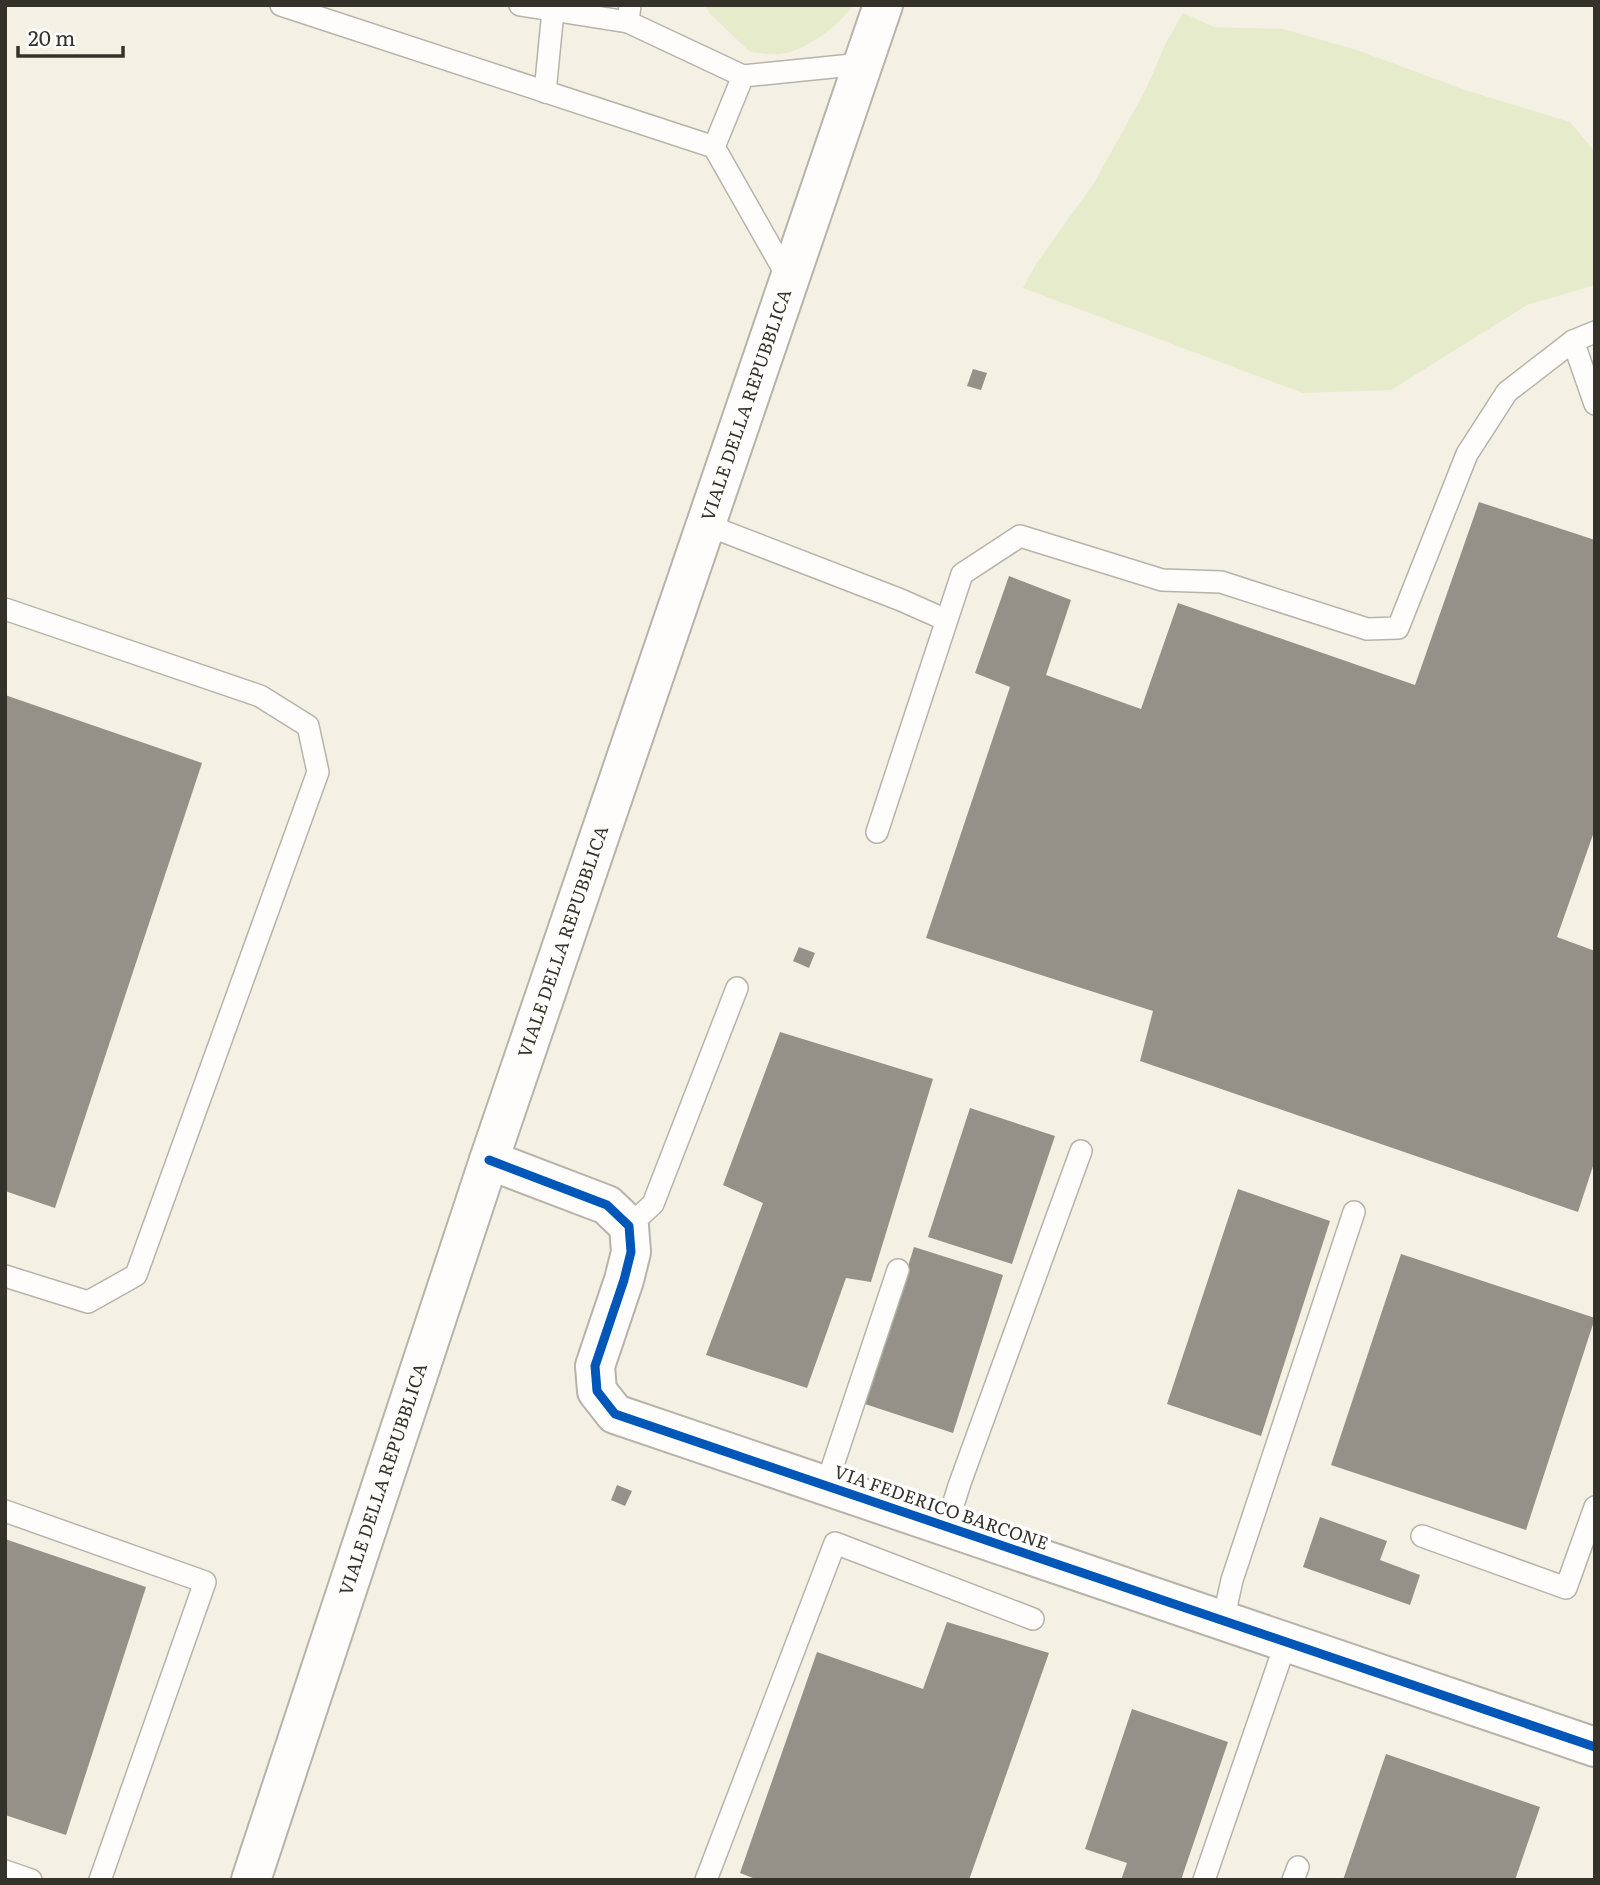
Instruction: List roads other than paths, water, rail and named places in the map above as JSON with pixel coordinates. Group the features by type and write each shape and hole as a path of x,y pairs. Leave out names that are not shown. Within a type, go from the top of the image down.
{"main road":[{"name":"VIALE DELLA REPUBBLICA","path":"251,1880 489,1160 883,5"},
{"path":"489,1160 607,1205 629,1226"},
{"name":"VIA FEDERICO BARCONE","path":"629,1226 631,1252 595,1366 597,1391 615,1414 1595,1747"}],"lane":[{"path":"281,5 315,11 545,92 714,147 790,281"},
{"path":"520,5 553,10 629,14 743,76 862,64"},
{"path":"545,92 553,10"},
{"path":"714,147 743,76"},
{"path":"877,832 962,573 1020,536 1162,580 1221,582 1367,629 1398,628 1467,454 1507,392 1573,341 1595,332"},
{"path":"1573,341 1595,404"},
{"path":"707,525 946,620"},
{"path":"5,609 260,696 308,726 317,772 136,1275 88,1302 5,1276"},
{"path":"629,1226 653,1204 737,988"},
{"path":"946,1527 1081,1151"},
{"path":"1223,1621 1232,1580 1354,1212"},
{"path":"826,1486 898,1270"},
{"path":"1422,1536 1566,1588 1595,1507"},
{"path":"5,1511 205,1582 100,1880"},
{"path":"706,1880 835,1542 1033,1619"},
{"path":"1204,1880 1286,1642"},
{"path":"5,1871 31,1880"}]}
